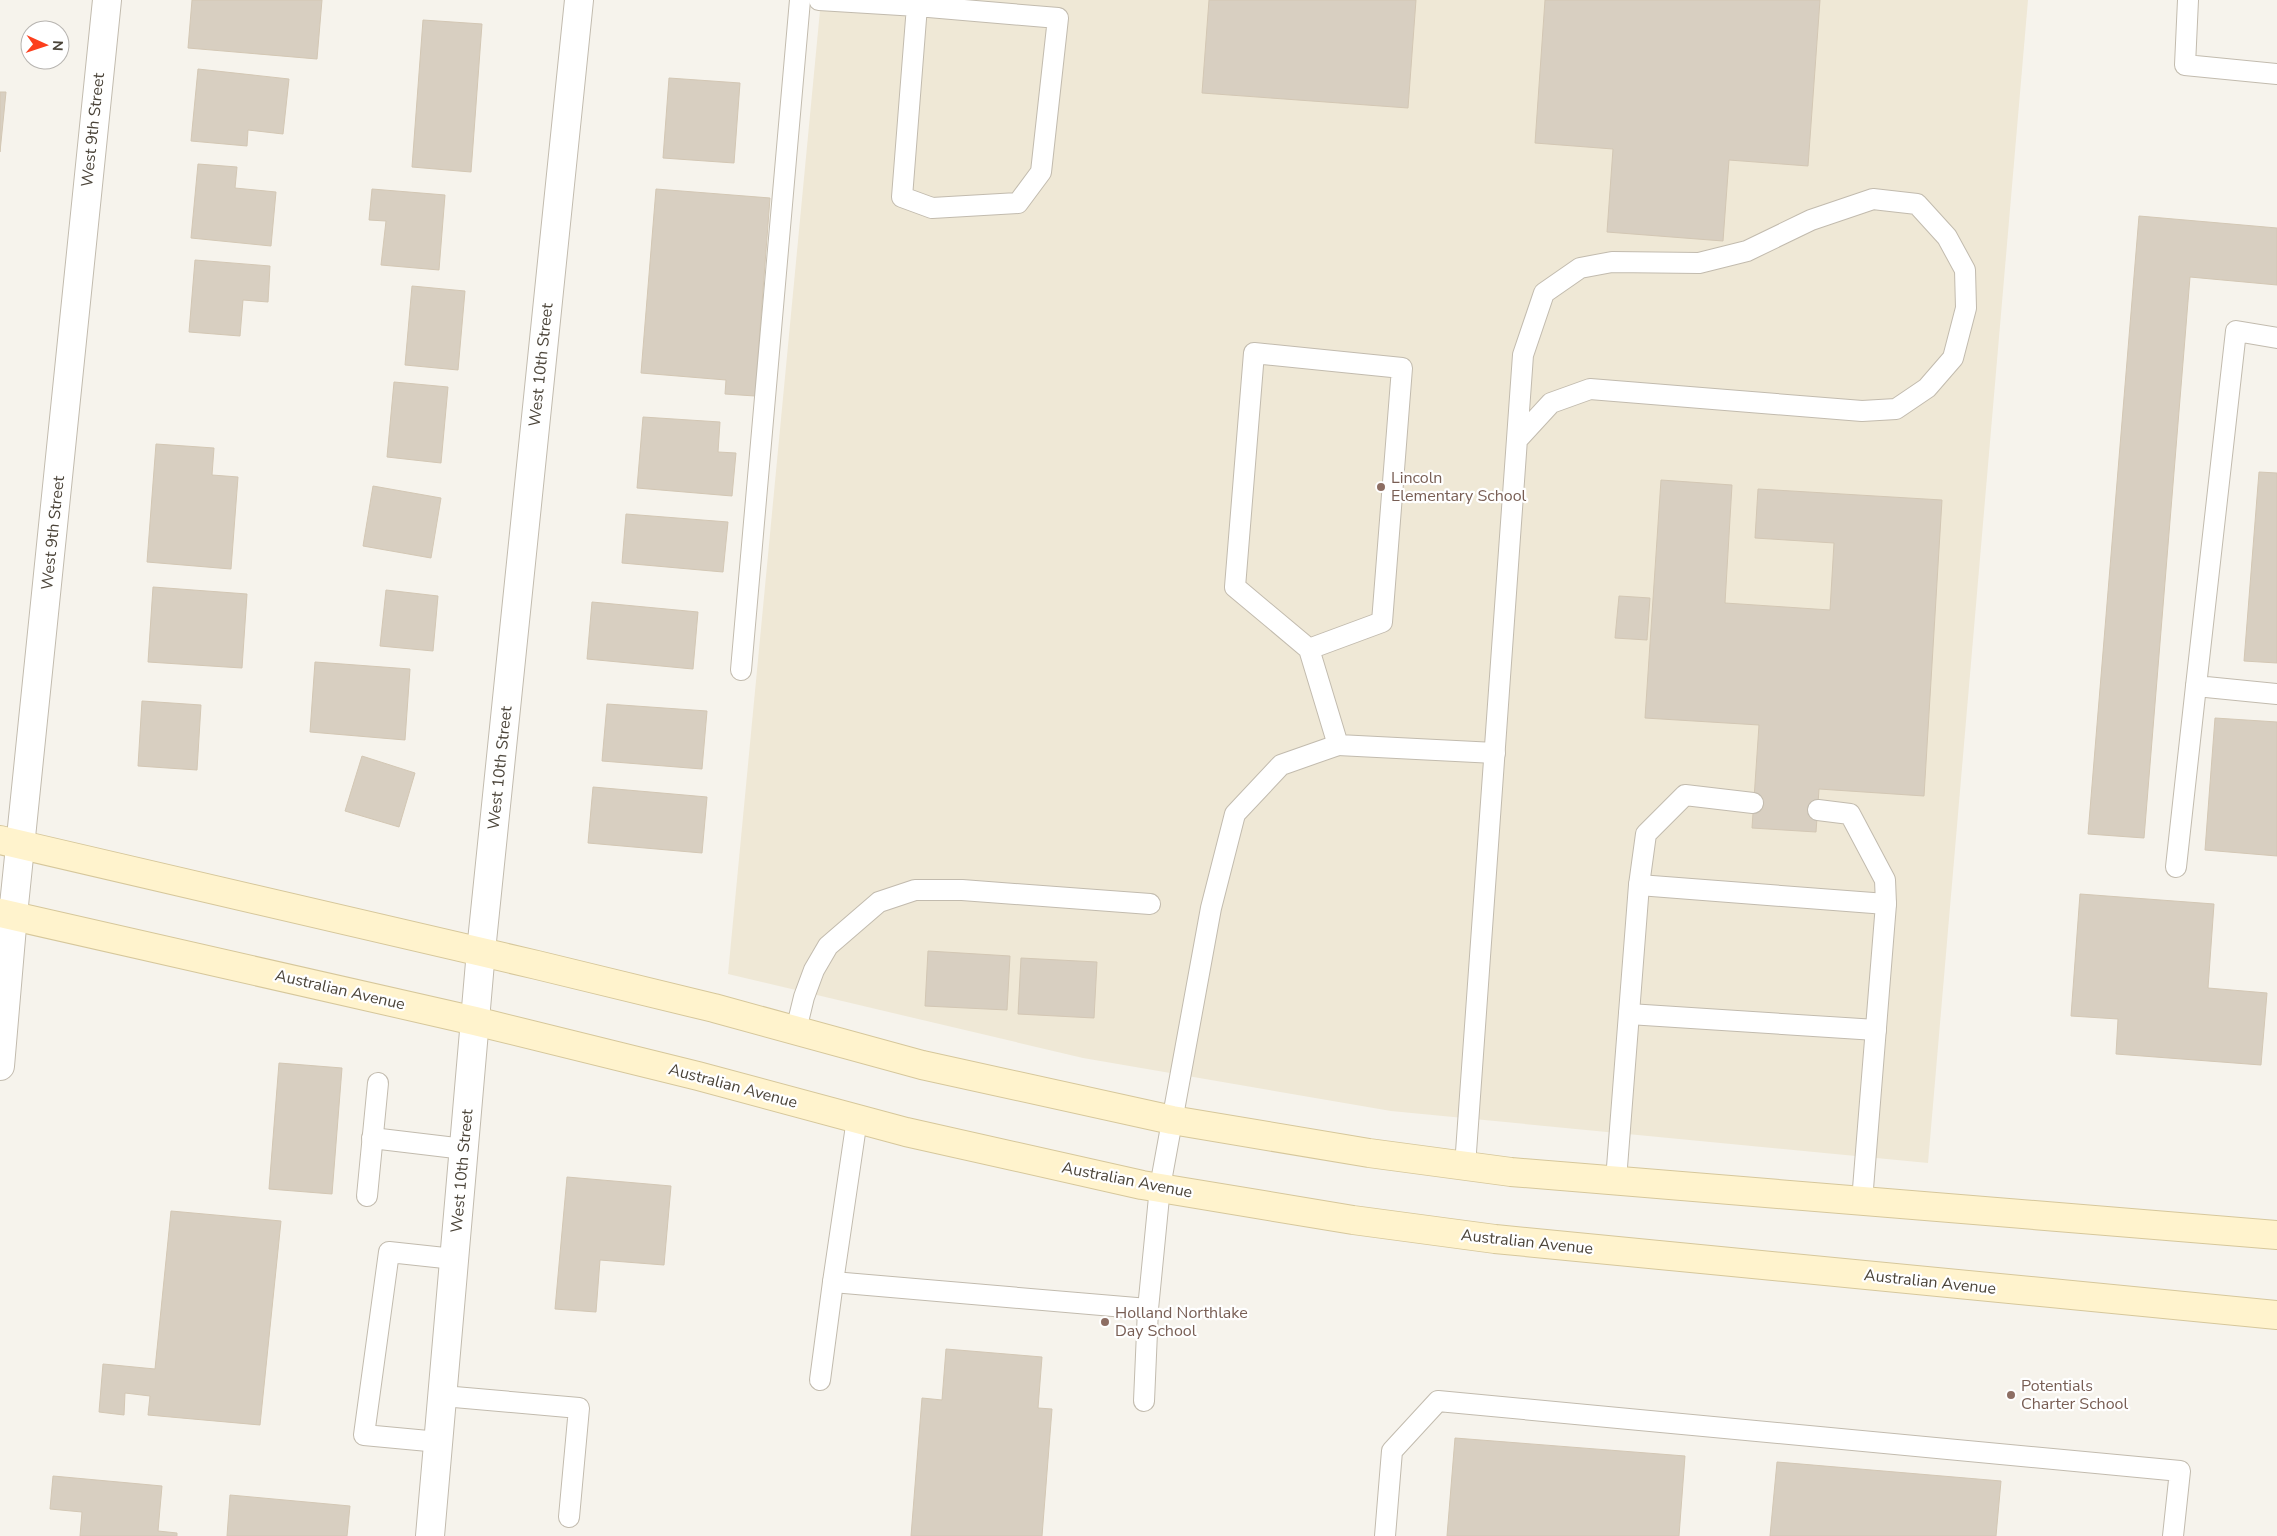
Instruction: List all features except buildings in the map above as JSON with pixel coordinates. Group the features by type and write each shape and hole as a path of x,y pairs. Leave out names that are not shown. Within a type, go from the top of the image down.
{"main road":[{"path":"10,842 481,952 796,1030 922,1064 1172,1120 1369,1153 1465,1166 2277,1235"},
{"name":"Australian Avenue","path":"7,914 475,1021 698,1076 933,1138 1160,1187 1353,1220 1495,1239 2277,1315"}],"street":[{"name":"West 9th Street","path":"0,1066 10,842 107,0"},
{"name":"West 10th Street","path":"430,1536 481,952 579,0"}],"lane":[{"path":"741,670 800,0"},
{"path":"828,0 917,6 1058,18 1041,172 1018,203 932,208 902,197 917,6"},
{"path":"2188,0 2185,66 2277,74"},
{"path":"1465,1166 1523,355 1544,293 1580,268 1612,262 1699,263 1747,251 1811,220 1873,200 1917,204 1946,237 1965,270 1966,308 1952,358 1927,388 1896,409 1862,411 1590,389 1551,402 1517,440"},
{"path":"2176,866 2236,331 2277,338"},
{"path":"1308,649 1382,622 1402,368 1254,353 1235,587 1308,649 1338,745"},
{"path":"2196,686 2277,694"},
{"path":"1144,1402 1148,1309 1160,1187 1211,908 1235,814 1281,766 1338,745 1495,753"},
{"path":"1616,1180 1639,885 1646,834 1685,795 1754,803"},
{"path":"1818,810 1850,814 1885,880 1886,904 1862,1201"},
{"path":"1639,885 1886,904"},
{"path":"796,1030 810,979 828,946 879,902 915,890 962,890 1150,904"},
{"path":"1629,1014 1876,1030"},
{"path":"367,1196 378,1083"},
{"path":"820,1380 857,1119"},
{"path":"372,1138 464,1149"},
{"path":"438,1442 364,1435 389,1252 454,1259"},
{"path":"833,1282 1148,1309"},
{"path":"443,1396 579,1408 569,1517"},
{"path":"1385,1536 1392,1451 1438,1402 2180,1470 2173,1536"}],"shaded area":[{"name":"Lincoln Elementary School","path":"821,0 2028,0 1928,1163 1391,1111 1083,1058 728,974"}],"place":[{"name":"Lincoln Elementary School","path":"1381,487"},
{"name":"Holland Northlake Day School","path":"1105,1322"},
{"name":"Potentials Charter School","path":"2011,1395"}]}
